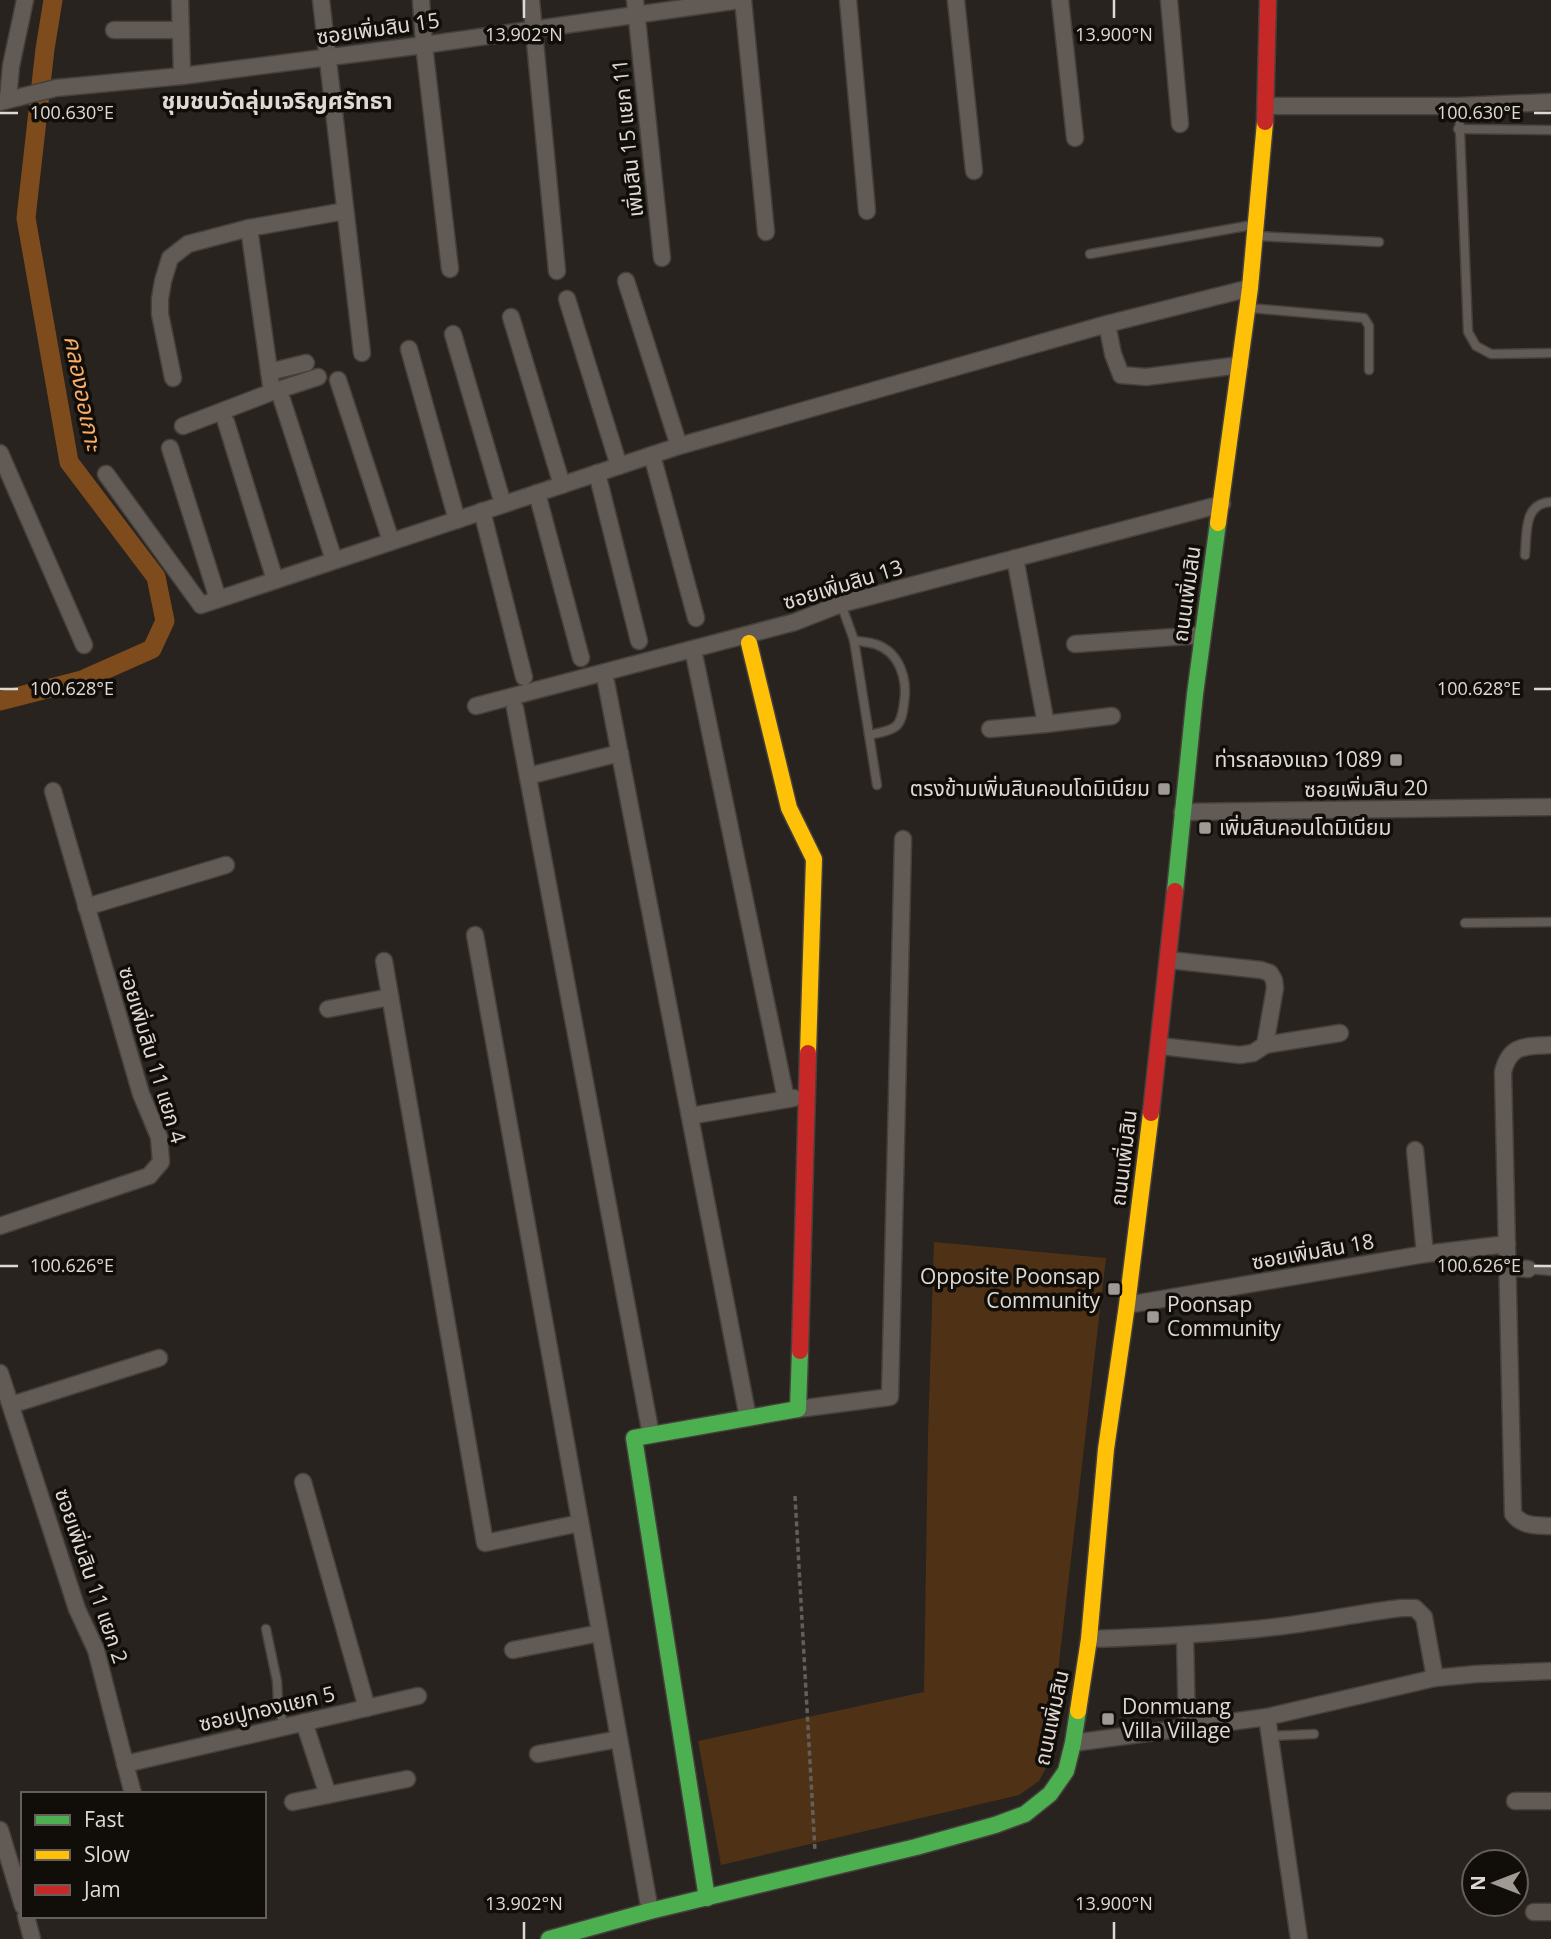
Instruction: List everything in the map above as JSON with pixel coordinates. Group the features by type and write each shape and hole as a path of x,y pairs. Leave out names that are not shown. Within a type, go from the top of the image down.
{"street":[{"path":"10,99 11,66 25,0"},
{"path":"180,0 181,76"},
{"path":"321,0 362,353"},
{"path":"421,0 450,269"},
{"path":"531,0 557,271"},
{"path":"741,0 766,232"},
{"name":"ซอยเพิ่มสิน 15","path":"10,99 56,88 181,76 534,29 635,7 741,0"},
{"path":"848,0 867,211"},
{"path":"956,0 974,171"},
{"path":"1060,0 1075,138"},
{"path":"1169,0 1180,124"},
{"name":"ถนนเพิ่มสิน","path":"549,1939 650,1911 952,1838 1025,1814 1050,1794 1066,1771 1089,1639 1106,1449 1160,1046 1202,635 1250,288 1266,106 1268,0"},
{"name":"เพิ่มสิน 15 แยก 11","path":"635,7 662,258"},
{"path":"114,30 181,30"},
{"path":"1266,106 1458,106 1551,102"},
{"path":"173,378 160,314 163,281 170,258 188,244 249,228 345,211"},
{"path":"249,228 269,372 334,561"},
{"path":"626,281 679,446"},
{"path":"106,474 201,606 679,446 1107,324 1250,288"},
{"path":"568,299 619,466"},
{"path":"510,317 562,485"},
{"path":"1107,324 1113,354 1121,375 1146,377 1240,365"},
{"path":"453,334 503,504"},
{"path":"409,349 457,520"},
{"path":"269,372 306,363"},
{"path":"183,426 277,396 318,377"},
{"path":"338,380 391,541"},
{"path":"226,422 275,580"},
{"path":"170,448 218,599"},
{"path":"0,453 84,646"},
{"path":"652,455 696,618"},
{"path":"597,473 639,641"},
{"path":"537,493 581,658"},
{"name":"ซอยเพิ่มสิน 13","path":"476,706 795,622 841,604 1222,504"},
{"path":"482,511 524,677"},
{"path":"1015,558 1046,724"},
{"path":"1075,644 1202,635"},
{"path":"749,643 789,808 814,859 798,1409"},
{"path":"695,659 786,1100"},
{"path":"606,682 748,1418"},
{"path":"515,708 651,1435"},
{"path":"990,729 1112,716"},
{"path":"528,776 620,753"},
{"name":"ซอยเพิ่มสิน 11 แยก 4","path":"0,1226 149,1175 161,1162 159,1137 141,1094 53,791"},
{"name":"ซอยเพิ่มสิน 20","path":"1182,812 1551,807"},
{"path":"707,1898 634,1438 798,1409 890,1397 903,839"},
{"path":"86,907 226,864"},
{"path":"475,935 650,1911"},
{"path":"1169,960 1261,970 1270,974 1275,988 1265,1045"},
{"path":"384,961 485,1543 580,1523"},
{"path":"328,1009 390,997"},
{"path":"1160,1046 1240,1055 1253,1053 1265,1045 1340,1033"},
{"path":"1551,1045 1520,1047 1512,1052 1505,1062 1503,1072 1513,1514 1525,1525 1551,1526"},
{"path":"690,1116 807,1096"},
{"path":"1415,1150 1425,1254"},
{"name":"ซอยเพิ่มสิน 18","path":"1127,1305 1425,1254 1507,1244"},
{"path":"1507,1268 1528,1269"},
{"path":"11,1405 159,1358"},
{"name":"ซอยเพิ่มสิน 11 แยก 2","path":"0,1373 77,1609 96,1650 132,1792"},
{"path":"303,1482 366,1708"},
{"path":"1089,1639 1185,1636 1285,1626 1415,1608 1424,1617 1435,1678"},
{"path":"513,1650 600,1633"},
{"path":"1185,1636 1187,1729"},
{"path":"1073,1743 1267,1717 1435,1678 1551,1671"},
{"name":"ซอยปูทองแยก 5","path":"125,1763 418,1696"},
{"path":"1267,1717 1299,1939"},
{"path":"304,1722 328,1795"},
{"path":"538,1754 619,1739"},
{"path":"293,1802 407,1779"},
{"path":"1516,1801 1551,1801"},
{"path":"0,1830 21,1899"},
{"path":"1534,1912 1551,1912"},
{"path":"27,1918 32,1939"}],"lane":[{"path":"1458,106 1468,332 1476,346 1491,354 1551,353"},
{"path":"1458,129 1551,130"},
{"path":"1090,254 1254,230 1379,242"},
{"path":"1247,308 1364,318 1369,326 1369,370"},
{"path":"1525,555 1528,520 1532,509 1542,503 1551,502"},
{"path":"841,604 854,640 877,785"},
{"path":"854,640 878,645 892,655 902,669 906,692 898,724 892,730 869,734"},
{"path":"1465,923 1551,922"},
{"path":"1528,1269 1551,1270"},
{"path":"266,1629 284,1727"},
{"path":"1270,1736 1314,1734"}],"path":[{"path":"795,1496 817,1871"}],"shaded area":[{"path":"934,1242 1106,1258 1047,1766 1039,1781 1019,1795 721,1865 698,1741 924,1692"}],"waterway":[{"name":"คลองออเกาะ","path":"0,701 82,680 152,649 165,621 156,577 69,462 26,218 53,0"}],"traffic: fast":[{"path":"1175,891 1195,694 1218,523"},
{"path":"707,1898 634,1438 798,1409 800,1351"},
{"path":"549,1939 650,1911 916,1847 1025,1814 1050,1794 1066,1771 1078,1711"}],"traffic: slow":[{"path":"1218,523 1250,288 1265,122"},
{"path":"749,643 789,808 814,859 808,1053"},
{"path":"1078,1711 1089,1639 1106,1449 1151,1113"}],"traffic: jam":[{"path":"1265,122 1268,0"},
{"path":"1151,1113 1175,891"},
{"path":"800,1351 808,1053"}],"place":[{"name":"ท่ารถสองแถว 1089","path":"1396,760"},
{"name":"ตรงข้ามเพิ่มสินคอนโดมิเนียม","path":"1164,789"},
{"name":"เพิ่มสินคอนโดมิเนียม","path":"1205,828"},
{"name":"Opposite Poonsap Community","path":"1114,1289"},
{"name":"Poonsap Community","path":"1153,1317"},
{"name":"Donmuang Villa Village","path":"1108,1719"}],"district":[{"name":"ชุมชนวัดลุ่มเจริญศรัทธา","path":"277,101"}]}
